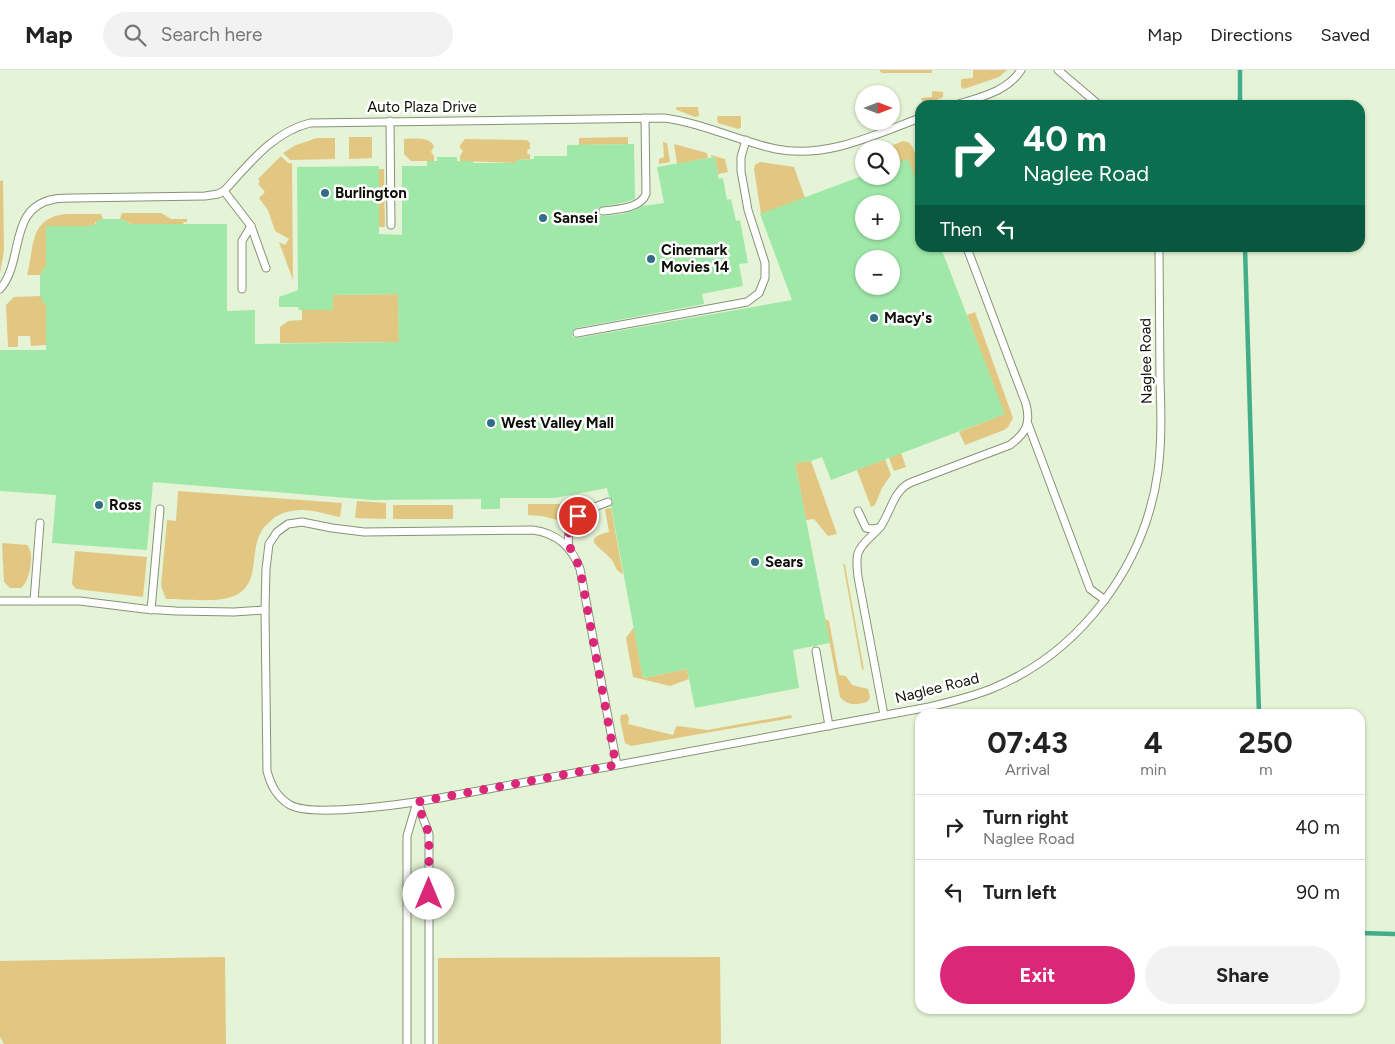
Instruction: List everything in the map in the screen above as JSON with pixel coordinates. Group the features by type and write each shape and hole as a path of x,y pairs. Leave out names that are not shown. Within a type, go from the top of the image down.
{"lane":[{"path":"970,100 1004,88 1011,83 1021,70"},
{"path":"1058,70 1093,100"},
{"path":"603,212 635,205 644,199 646,194 646,118"},
{"name":"Auto Plaza Drive","path":"224,191 276,138 298,126 321,122 672,119 775,148 789,151 818,151 855,142 915,121"},
{"path":"390,121 391,225"},
{"path":"576,333 747,302 759,293 765,278 764,263 748,210 741,171 741,156 746,140"},
{"path":"0,289 11,272 20,227 33,209 44,202 54,199 205,196 224,191 252,226 266,268"},
{"path":"242,289 242,241 252,226"},
{"path":"969,252 1026,404 1028,424 1090,589 1105,600"},
{"name":"Naglee Road","path":"569,548 552,535 533,530 364,532 295,522 288,524 277,532 269,544 265,610 267,759 270,781 274,791 292,805 310,810 368,808 417,802 884,715 964,698 1011,679 1047,657 1068,640 1092,616 1125,569 1143,532 1154,495 1158,471 1161,423 1159,252"},
{"path":"884,715 857,569 858,554 862,546 886,518 898,492 906,484 1010,445 1022,436 1028,424"},
{"path":"608,502 589,508 578,516 570,528 567,538 569,548 576,557 580,569 616,765"},
{"path":"151,610 160,510"},
{"path":"858,511 866,528 879,528"},
{"path":"34,601 40,523"},
{"path":"0,602 80,601 151,610 234,612 265,610"},
{"path":"816,651 829,726"},
{"path":"407,1044 407,836 417,802"},
{"path":"417,802 429,834 429,1044"}],"shaded area":[{"path":"879,70 932,70 932,73 882,73"},
{"path":"973,70 1007,70 999,77 964,89 961,87 961,80 973,78"},
{"path":"932,91 943,92 943,97 937,100 922,100 921,98 932,97"},
{"path":"677,107 698,107 699,116 695,117 677,110"},
{"path":"718,116 741,116 741,128 738,129 718,123"},
{"path":"349,137 372,137 372,158 349,159"},
{"path":"628,137 628,144 579,145 579,138"},
{"path":"317,138 335,138 335,159 290,160 283,153 296,145"},
{"path":"404,139 420,139 431,143 434,146 431,152 434,156 434,161 411,161 404,154"},
{"path":"465,139 527,140 530,143 530,149 528,149 527,153 530,155 530,159 516,160 516,163 460,161 463,151 460,145"},
{"path":"903,141 910,143 915,152 915,187 900,173 900,142"},
{"path":"663,142 667,143 670,162 659,164 659,159 664,157"},
{"path":"674,144 707,153 708,158 677,164"},
{"path":"711,155 725,159 728,172 718,174 715,157 711,157"},
{"path":"281,156 288,163 292,163 293,280 279,242 285,245 289,239 275,231 268,210 259,198 265,192 258,184 260,182 258,179"},
{"path":"760,162 794,167 805,198 761,214 754,169 755,165"},
{"path":"379,169 384,169 385,227 379,227"},
{"path":"3,180 4,251 0,273 0,181"},
{"path":"122,213 161,213 171,219 187,219 187,222 183,224 131,224 120,219"},
{"path":"65,214 101,214 103,219 96,221 93,226 46,227 46,267 44,267 40,275 27,275 35,236 39,228 53,217"},
{"path":"398,294 399,342 280,343 280,327 288,321 302,320 302,310 333,295"},
{"path":"14,297 42,297 42,302 46,305 46,345 31,346 30,336 18,336 18,347 8,347 6,305"},
{"path":"975,312 1013,418 1004,430 965,445 959,432 1004,414 967,315"},
{"path":"901,453 906,467 894,471 889,458"},
{"path":"885,459 891,475 882,488 875,505 871,507 857,470"},
{"path":"811,461 837,534 828,536 814,519 806,520 795,463"},
{"path":"178,491 342,503 340,517 295,510 280,514 274,518 261,532 248,584 234,596 210,600 166,599 161,586 167,520 176,521"},
{"path":"357,501 386,503 386,519 355,518"},
{"path":"528,504 560,504 562,520 528,515"},
{"path":"393,505 453,505 453,519 393,519"},
{"path":"611,508 623,574 594,541 600,535 609,532 605,509"},
{"path":"2,543 27,545 29,549 31,560 29,573 21,588 10,588 4,582"},
{"path":"75,551 147,557 143,597 76,589 72,584"},
{"path":"843,563 845,565 864,670 862,669"},
{"path":"825,619 829,621 839,675 846,676 852,685 868,689 870,698 867,702 852,704 840,697"},
{"path":"634,627 643,678 687,669 689,679 670,686 633,677 626,638"},
{"path":"627,714 629,718 628,724 673,735 678,726 707,730 791,715 792,718 631,746 625,743 620,719 621,715"},
{"path":"225,957 226,1044 4,1044 0,1037 0,961"},
{"path":"720,957 721,1044 438,1044 438,958"}],"building":[{"name":"West Valley Mall","path":"634,144 635,199 600,207 598,209 599,215 604,216 622,214 643,206 664,203 657,167 715,157 719,179 723,178 727,200 731,199 736,221 740,220 748,263 739,264 743,286 702,294 704,304 576,328 572,332 573,337 578,338 792,300 760,214 855,179 855,185 900,185 900,162 908,159 915,178 915,252 943,252 1005,414 831,480 822,457 811,461 795,463 830,643 793,650 799,688 695,708 687,669 643,678 611,506 613,501 609,497 607,488 555,498 500,498 500,509 481,509 481,499 372,500 153,482 147,550 52,543 56,495 0,491 0,350 46,350 46,305 42,302 42,297 40,297 40,274 42,274 44,267 46,267 46,226 93,226 100,219 123,219 123,221 128,221 131,224 227,224 227,311 255,310 255,344 399,342 398,294 333,295 333,310 299,310 298,307 279,307 279,297 298,290 297,167 379,166 379,234 402,235 402,166 427,166 427,161 437,161 437,157 457,157 457,161 473,161 473,163 516,163 516,160 534,159 534,156 567,156 567,145"}],"waterway":[{"path":"1240,70 1240,100"},
{"path":"1245,252 1259,709"},
{"path":"1365,933 1395,934"}],"place":[{"name":"Burlington","path":"325,193"},
{"name":"Sansei","path":"543,218"},
{"name":"Cinemark Movies 14","path":"651,259"},
{"name":"Macy's","path":"874,318"},
{"name":"West Valley Mall","path":"491,423"},
{"name":"Ross","path":"99,505"},
{"name":"Sears","path":"755,562"}],"route":[{"path":"429,894 429,834 417,802 616,765 580,569 576,557 569,548 567,538 570,528 578,516"}]}
